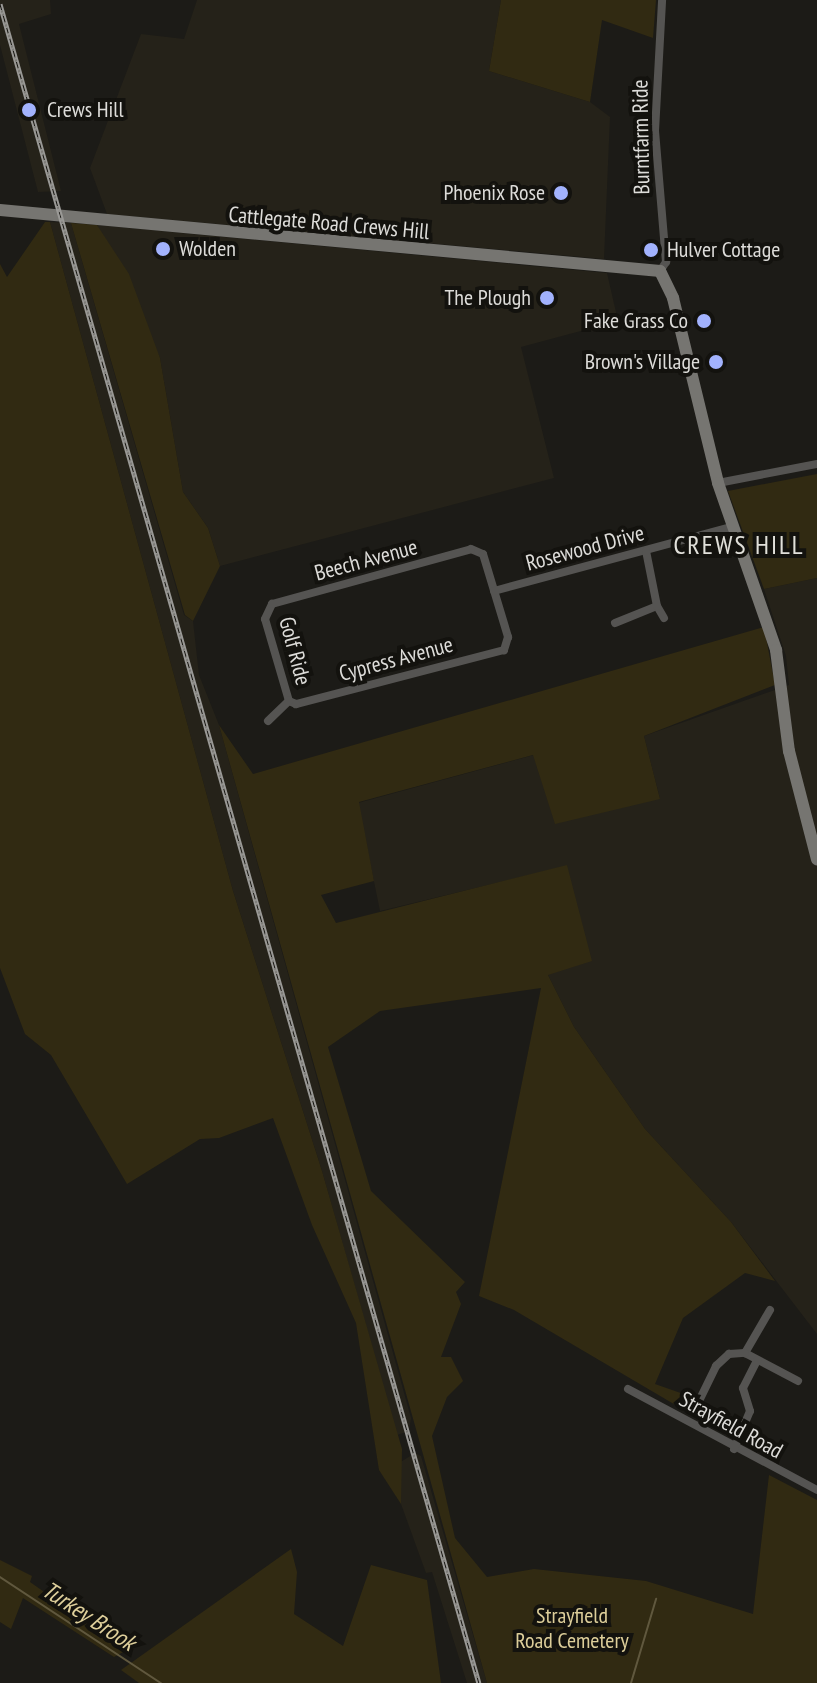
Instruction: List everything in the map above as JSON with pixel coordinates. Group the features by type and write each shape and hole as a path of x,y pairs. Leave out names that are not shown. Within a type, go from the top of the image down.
{"street":[{"name":"Burntfarm Ride","path":"657,270 666,262 655,131 662,0"},
{"name":"Cattlegate Road Crews Hill","path":"0,210 464,256 657,270"},
{"path":"657,270 673,298 718,483 776,650 789,751 817,859"},
{"path":"718,483 817,464"},
{"name":"Rosewood Drive","path":"494,591 732,527"},
{"name":"Beech Avenue","path":"266,612 272,604 479,551 494,591"},
{"path":"646,551 657,606 664,618"},
{"name":"Cypress Avenue","path":"289,701 296,704 504,650 508,643 494,591"},
{"path":"615,623 657,606"},
{"name":"Golf Ride","path":"266,612 289,701"},
{"path":"268,721 289,701"},
{"path":"745,1353 770,1310"},
{"path":"700,1399 724,1357 745,1353 798,1381"},
{"path":"734,1449 750,1411 743,1388 757,1360"},
{"name":"Strayfield Road","path":"628,1389 734,1449 817,1490"}],"shaded area":[{"path":"0,0 50,0 51,14 19,24 61,191 38,192 0,45"},
{"path":"197,0 501,0 489,71 590,102 610,117 604,259 107,214 90,168 141,34 184,39"},
{"path":"50,222 71,223 184,615 193,621 199,675 219,725 411,1418 409,1431 397,1435 322,1171 233,891"},
{"path":"97,225 607,273 618,321 521,347 554,478 220,566 208,528 183,492 160,358"},
{"path":"817,578 817,1334 731,1222 645,1129 574,1027 548,975 567,866 380,911 358,803 534,755 660,799 644,736 789,685 786,656 764,589"},
{"path":"415,1453 421,1456 487,1683 467,1683 432,1572 426,1573 401,1504 399,1463"}],"green space":[{"path":"501,0 656,0 653,38 602,20 590,102 489,71"},
{"path":"45,222 50,222 233,891 322,1171 402,1449 401,1504 379,1470 356,1323 312,1225 273,1118 219,1138 200,1139 127,1184 51,1055 25,1034 0,968 0,264 7,277"},
{"path":"71,223 97,225 129,274 160,358 183,492 208,528 220,566 193,621 185,615"},
{"path":"817,474 817,578 764,589 728,491"},
{"name":"Strayfield Road Cemetery","path":"764,627 775,685 644,736 660,799 555,824 533,755 359,802 374,881 321,895 336,923 567,865 592,961 548,975 574,1027 645,1129 731,1222 775,1281 745,1273 683,1318 655,1384 692,1397 684,1410 514,1310 479,1296 541,988 380,1011 328,1047 371,1191 465,1282 456,1292 461,1304 441,1357 451,1357 463,1381 447,1397 432,1436 455,1538 487,1577 534,1569 646,1581 753,1614 769,1475 817,1500 817,1683 487,1683 219,725 253,774"},
{"path":"291,1549 297,1572 294,1614 343,1646 371,1565 427,1580 441,1683 139,1683 121,1670"},
{"path":"0,1560 32,1576 30,1582 127,1650 114,1657 23,1598 11,1629 0,1622"}],"waterway":[{"name":"Turkey Brook","path":"0,1577 161,1683"},
{"path":"631,1683 656,1599"}],"railway":[{"path":"0,4 479,1683"}],"place":[{"name":"Crews Hill","path":"29,110"},
{"name":"Phoenix Rose","path":"561,193"},
{"name":"Wolden","path":"163,249"},
{"name":"Hulver Cottage","path":"651,250"},
{"name":"The Plough","path":"547,298"},
{"name":"Fake Grass Co","path":"704,321"},
{"name":"Brown's Village","path":"716,362"}],"district":[{"name":"CREWS HILL","path":"739,545"}]}
